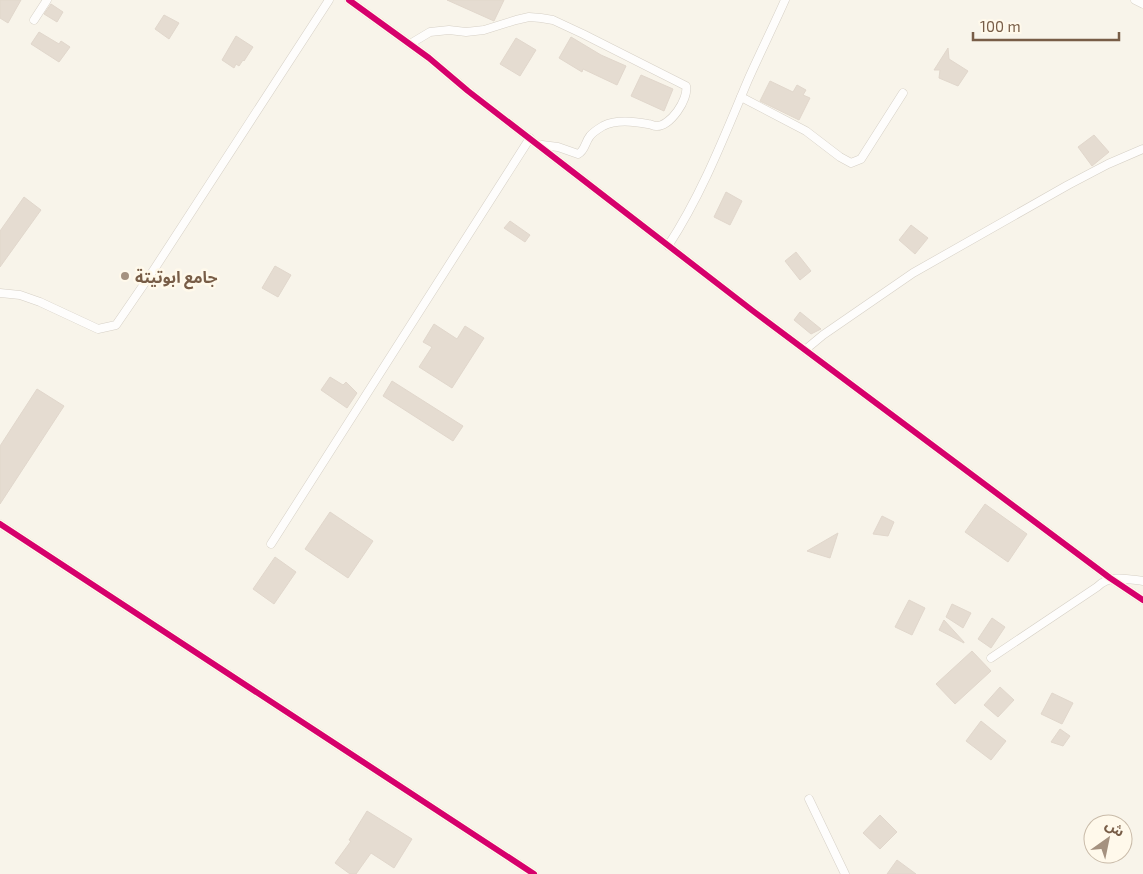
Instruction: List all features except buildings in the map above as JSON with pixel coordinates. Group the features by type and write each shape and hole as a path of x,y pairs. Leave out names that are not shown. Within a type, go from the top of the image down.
{"street":[{"path":"34,20 46,0"},
{"path":"0,293 20,295 40,302 98,329 116,326 154,271 329,0"},
{"path":"349,0 410,44 668,246 805,350 1110,578 1143,600"},
{"path":"668,246 688,213 786,0"},
{"path":"1135,0 1143,4"},
{"path":"410,44 430,32 484,30 529,17 541,18 553,20 583,34 686,86 686,97 682,105 671,118 662,124 656,126 620,121 611,122 590,136 582,152 578,154 558,147 540,144"},
{"path":"741,97 806,131 851,163 861,159 903,93"},
{"path":"271,544 530,138"},
{"path":"805,350 823,335 914,274 1068,185 1108,164 1143,149"},
{"path":"0,524 534,874"},
{"path":"991,658 1110,578 1143,581"},
{"path":"809,799 845,874"}],"cycle path":[{"path":"349,0 429,58 468,91 753,311 1110,578 1143,600"},
{"path":"0,524 534,874"}],"place":[{"name":"جامع ابوتيتة","path":"125,276"}]}
